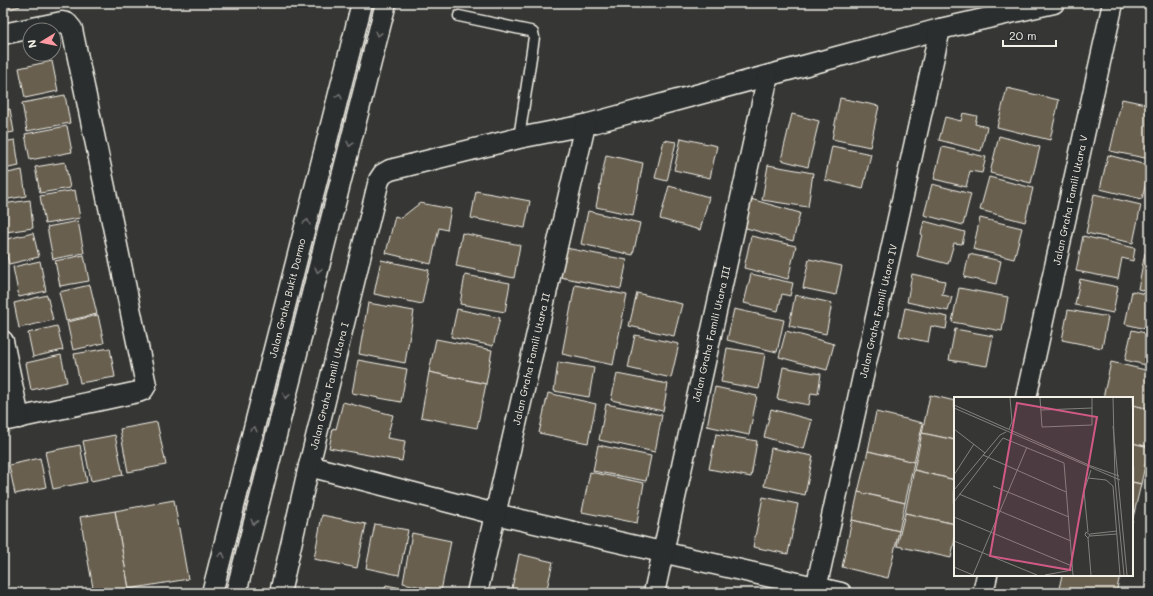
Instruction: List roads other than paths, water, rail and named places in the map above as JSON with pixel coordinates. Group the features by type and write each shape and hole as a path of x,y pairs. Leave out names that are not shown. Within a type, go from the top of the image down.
{"street":[{"name":"Jalan Graha Bukit Darmo","path":"212,593 362,3"},
{"path":"236,593 386,3"},
{"path":"519,138 585,125 940,29 1054,3"},
{"name":"Jalan Graha Famili Utara V","path":"1026,397 1113,3"},
{"path":"3,34 62,22 68,24 72,29 146,385 143,390 138,392 11,420 3,341"},
{"name":"Jalan Graha Famili Utara IV","path":"816,590 940,29"},
{"name":"Jalan Graha Famili Utara III","path":"654,593 768,76"},
{"name":"Jalan Graha Famili Utara II","path":"477,593 585,125"},
{"name":"Jalan Graha Famili Utara I","path":"280,593 309,466 380,180 383,174 390,170 519,138"},
{"path":"309,466 495,514 816,590 841,593"},
{"path":"983,593 987,576"}],"lane":[{"path":"459,16 530,31 533,33 534,36 519,138"}]}
